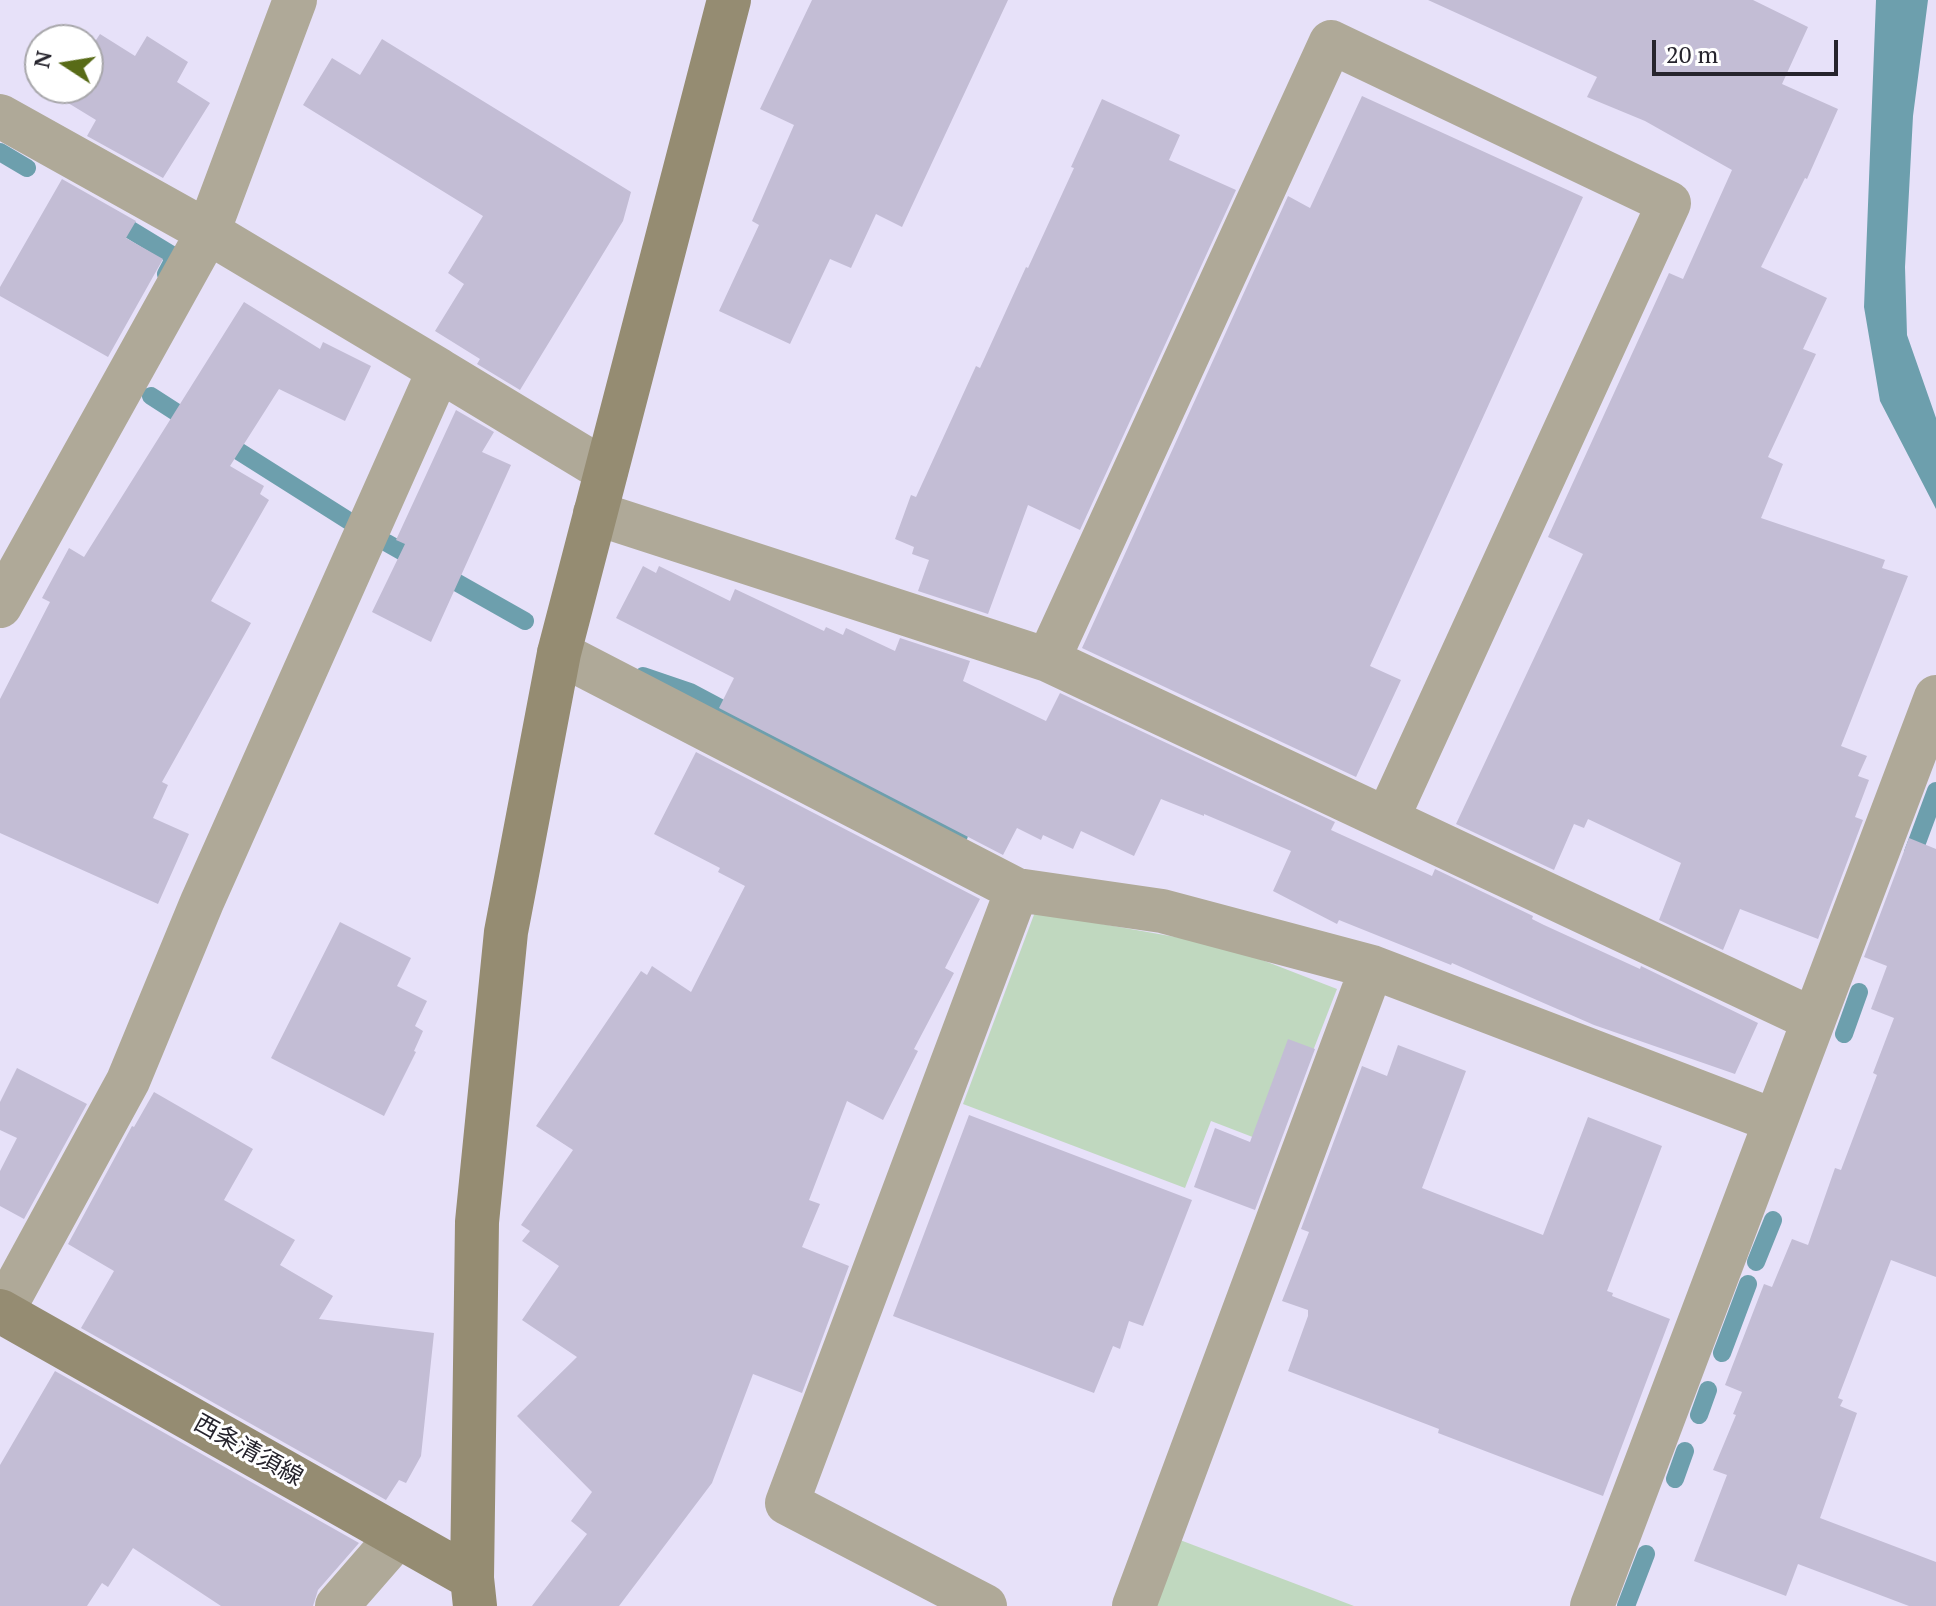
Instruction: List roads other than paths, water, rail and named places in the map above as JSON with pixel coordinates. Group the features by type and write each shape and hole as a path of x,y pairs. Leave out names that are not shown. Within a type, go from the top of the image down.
{"street":[{"path":"0,606 208,232 295,0"},
{"path":"474,1592 477,1222 506,932 559,653 729,0"},
{"path":"1048,660 1331,42 1669,203 1387,819"},
{"path":"0,116 208,232 606,471"},
{"path":"1,1311 128,1081 202,902 439,370"},
{"path":"595,513 1048,660 1814,1020"},
{"path":"559,653 1017,890 1162,911 1372,967 1775,1121"},
{"path":"1592,1606 1936,697"},
{"path":"985,1606 787,1503 1017,890"},
{"path":"1134,1606 1372,967"},
{"name":"西条清須線","path":"1,1311 398,1536 474,1592"},
{"path":"337,1606 398,1536"}],"waterway":[{"path":"0,152 27,168"},
{"path":"111,218 175,257 166,274"},
{"path":"151,396 196,425"},
{"path":"221,440 349,521"},
{"path":"387,543 525,621"},
{"path":"643,676 690,692 959,835"},
{"path":"1913,853 1936,791"},
{"path":"1844,1034 1859,992"},
{"path":"1756,1262 1773,1220"},
{"path":"1722,1353 1748,1284"},
{"path":"1699,1415 1708,1390"},
{"path":"1675,1479 1685,1451"},
{"path":"1626,1606 1646,1554"}]}
